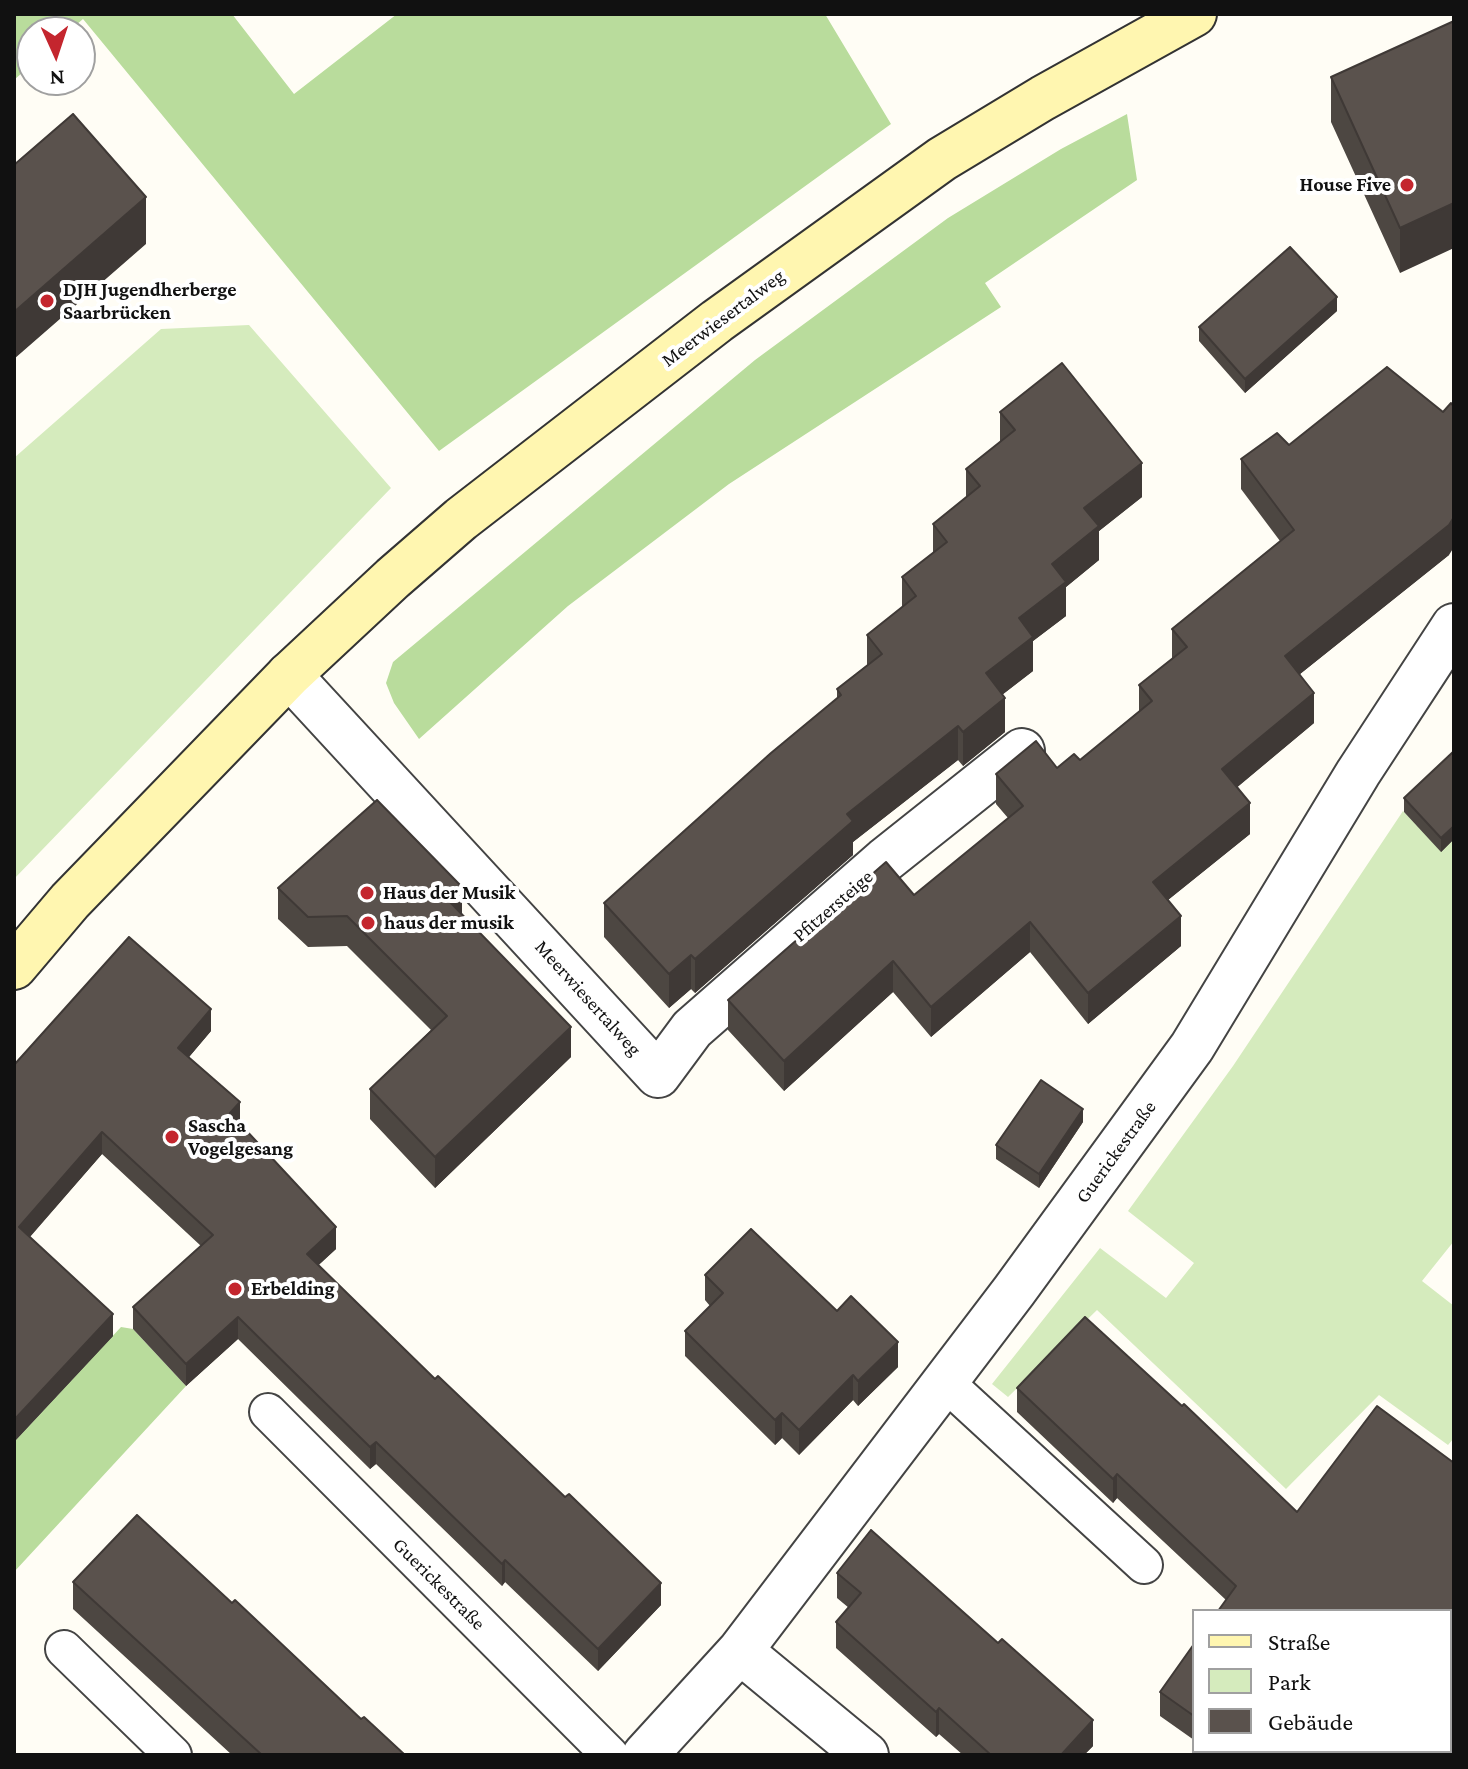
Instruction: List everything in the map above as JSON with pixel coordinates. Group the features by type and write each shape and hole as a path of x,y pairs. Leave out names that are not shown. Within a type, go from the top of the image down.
{"main road":[{"name":"Meerwiesertalweg","path":"14,967 70,901 289,675 461,519 717,321 942,159 1043,98 1194,14"}],"street":[{"name":"Guerickestraße","path":"645,1755 740,1651 945,1382 1192,1047 1358,773 1454,626"},
{"name":"Meerwiesertalweg","path":"289,675 658,1075"},
{"name":"Pfitzersteige","path":"658,1075 692,1029 885,860 1022,751"},
{"path":"740,1651 866,1755"}],"lane":[{"path":"945,1382 1144,1565"},
{"name":"Guerickestraße","path":"268,1412 610,1755"},
{"path":"64,1649 173,1755"}],"green space":[{"path":"14,14 232,14 294,94 397,14 825,14 891,124 439,451 96,35 96,16 16,16 14,80"},
{"path":"1127,114 1137,180 985,283 1001,307 729,484 568,606 419,739 394,703 386,683 393,662 755,360 948,218 1061,149"},
{"path":"249,325 391,488 14,879 14,458 161,329"},
{"path":"1403,811 1441,851 1454,839 1454,1241 1422,1281 1454,1306 1454,1438 1448,1445 1379,1395 1286,1489 1097,1310 1008,1397 992,1384 1100,1248 1166,1298 1194,1263 1128,1211 1233,1066"},
{"path":"121,1327 133,1329 186,1386 14,1572 14,1442"}],"building":[{"name":"House Five","path":"1454,21 1454,203 1400,228 1331,77"},
{"path":"73,114 146,197 14,312 14,165"},
{"path":"1290,247 1337,297 1245,379 1199,327"},
{"path":"1062,363 1142,463 1084,508 1099,526 1052,564 1066,582 1019,618 1033,637 986,673 1005,698 963,732 958,726 847,814 853,821 695,959 691,955 669,974 604,903 771,753 841,695 837,689 882,654 867,635 916,596 902,577 947,542 933,524 980,486 966,469 1015,430 1000,412"},
{"path":"1387,367 1443,412 1451,403 1454,407 1454,517 1449,525 1285,656 1314,693 1222,769 1250,803 1153,882 1181,916 1088,993 1030,922 931,1007 893,961 784,1061 728,1000 886,862 914,895 1023,806 996,774 1036,741 1057,768 1074,754 1080,760 1152,701 1139,685 1187,647 1172,629 1294,530 1241,459 1277,433 1289,445"},
{"path":"1454,751 1454,826 1441,838 1404,798"},
{"path":"377,800 462,887 448,900 571,1027 435,1157 370,1089 447,1016 347,916 308,917 278,888"},
{"path":"129,937 211,1009 178,1048 240,1102 230,1113 336,1227 307,1254 435,1379 438,1376 565,1497 569,1494 661,1583 598,1649 505,1560 502,1564 376,1442 370,1447 238,1317 186,1364 133,1307 213,1235 102,1132 19,1227 113,1314 14,1420 14,1065"},
{"path":"1041,1080 1083,1109 1039,1174 996,1145"},
{"path":"751,1229 837,1311 851,1296 898,1342 858,1381 853,1375 799,1430 782,1413 775,1420 685,1331 723,1293 705,1275"},
{"path":"1085,1317 1182,1406 1184,1404 1297,1512 1377,1406 1454,1463 1454,1680 1452,1609 1219,1609 1236,1586 1117,1474 1113,1479 1017,1388"},
{"path":"137,1515 232,1603 235,1600 361,1719 364,1717 405,1755 262,1755 73,1582"},
{"path":"871,1530 998,1643 1002,1639 1093,1720 1061,1755 991,1755 939,1708 936,1712 836,1622 861,1593 837,1573"},
{"path":"1192,1647 1192,1715 1160,1692"},
{"path":"1246,1753 1423,1755 1248,1755"}],"place":[{"name":"House Five","path":"1407,185"},
{"name":"DJH Jugendherberge Saarbrücken","path":"47,301"},
{"name":"Haus der Musik","path":"367,893"},
{"name":"haus der musik","path":"368,923"},
{"name":"Sascha Vogelgesang","path":"172,1137"},
{"name":"Erbelding","path":"235,1289"}]}
